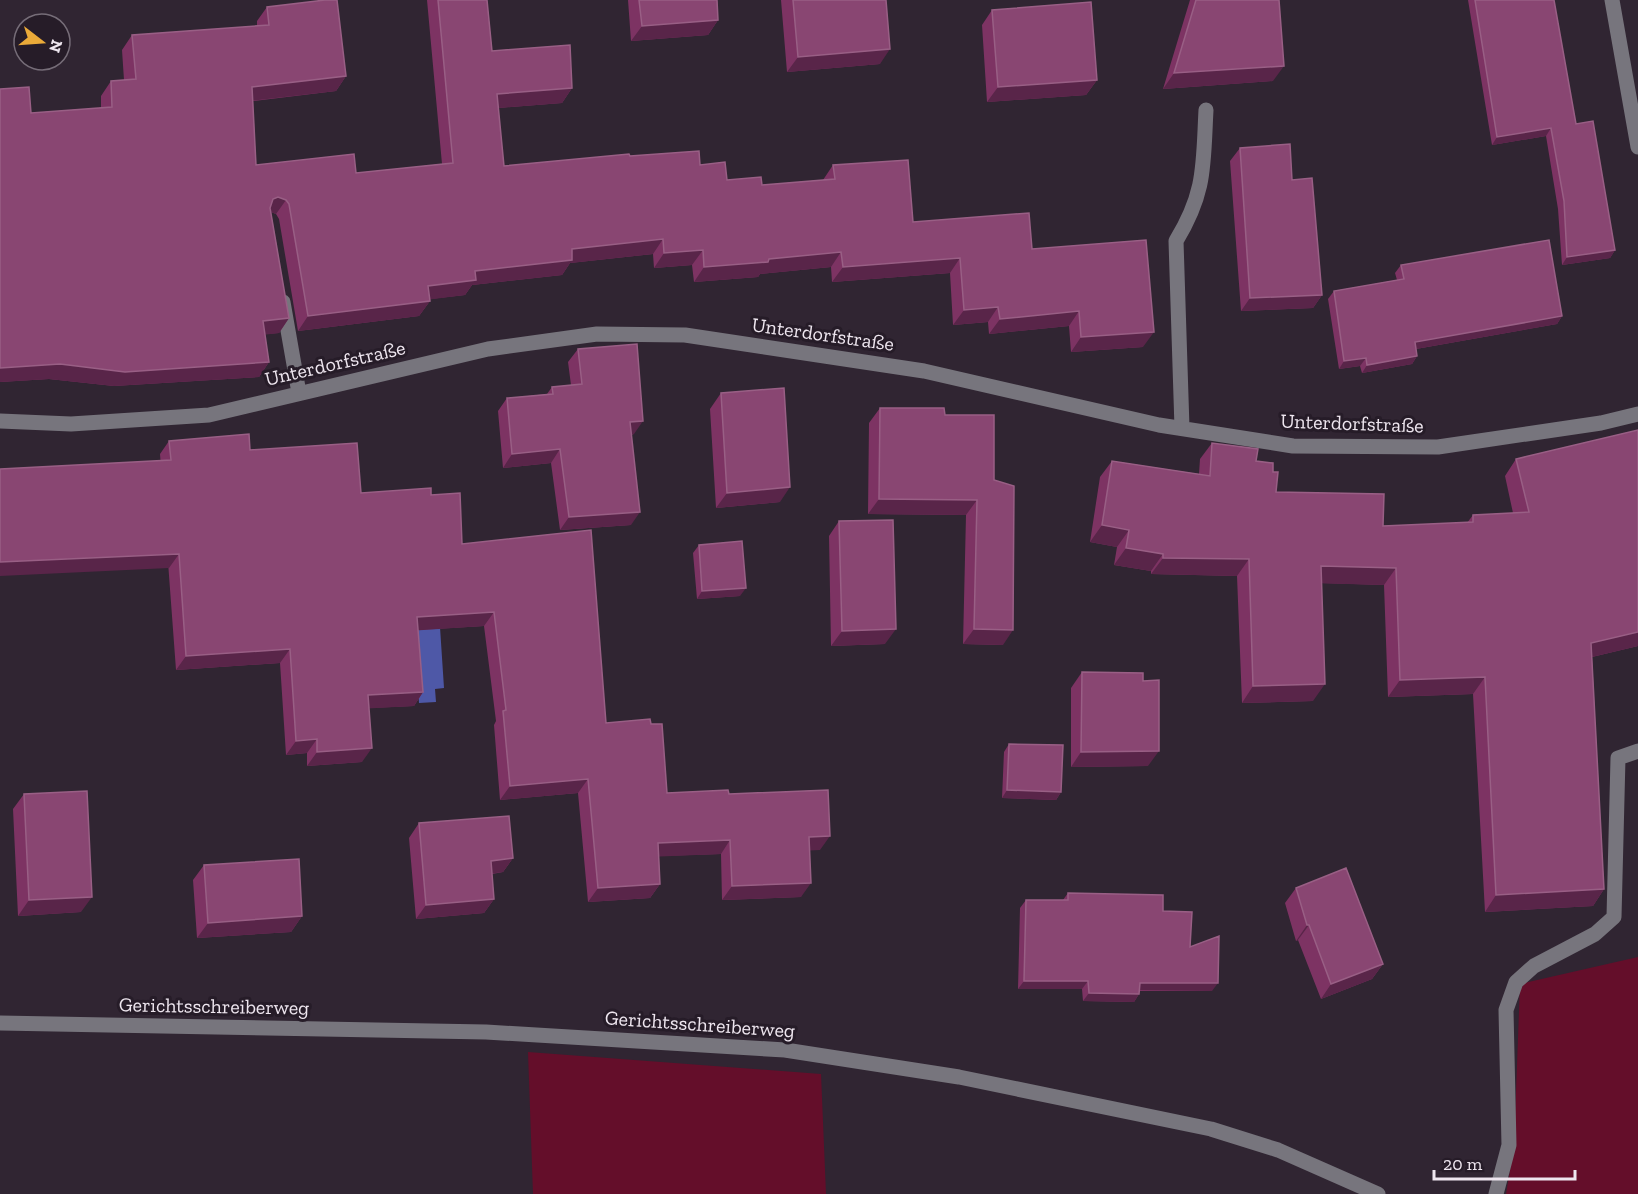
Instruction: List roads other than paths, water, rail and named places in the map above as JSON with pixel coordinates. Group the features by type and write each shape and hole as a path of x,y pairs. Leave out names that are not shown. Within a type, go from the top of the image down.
{"street":[{"path":"1612,0 1638,147"},
{"path":"1182,428 1176,241 1191,216 1203,182 1206,110"},
{"path":"281,290 299,393"},
{"name":"Unterdorfstraße","path":"0,421 71,424 209,415 488,349 597,334 685,335 924,370 1182,428 1293,446 1438,447 1601,423 1638,414"},
{"path":"1496,1194 1509,1145 1506,1010 1516,982 1534,966 1595,934 1614,917 1618,758 1638,751"},
{"name":"Gerichtsschreiberweg","path":"0,1023 486,1032 785,1050 959,1077 1211,1129 1278,1150 1342,1176 1378,1194"}],"water":[{"path":"440,627 444,688 435,689 436,702 419,703 414,629"}]}
